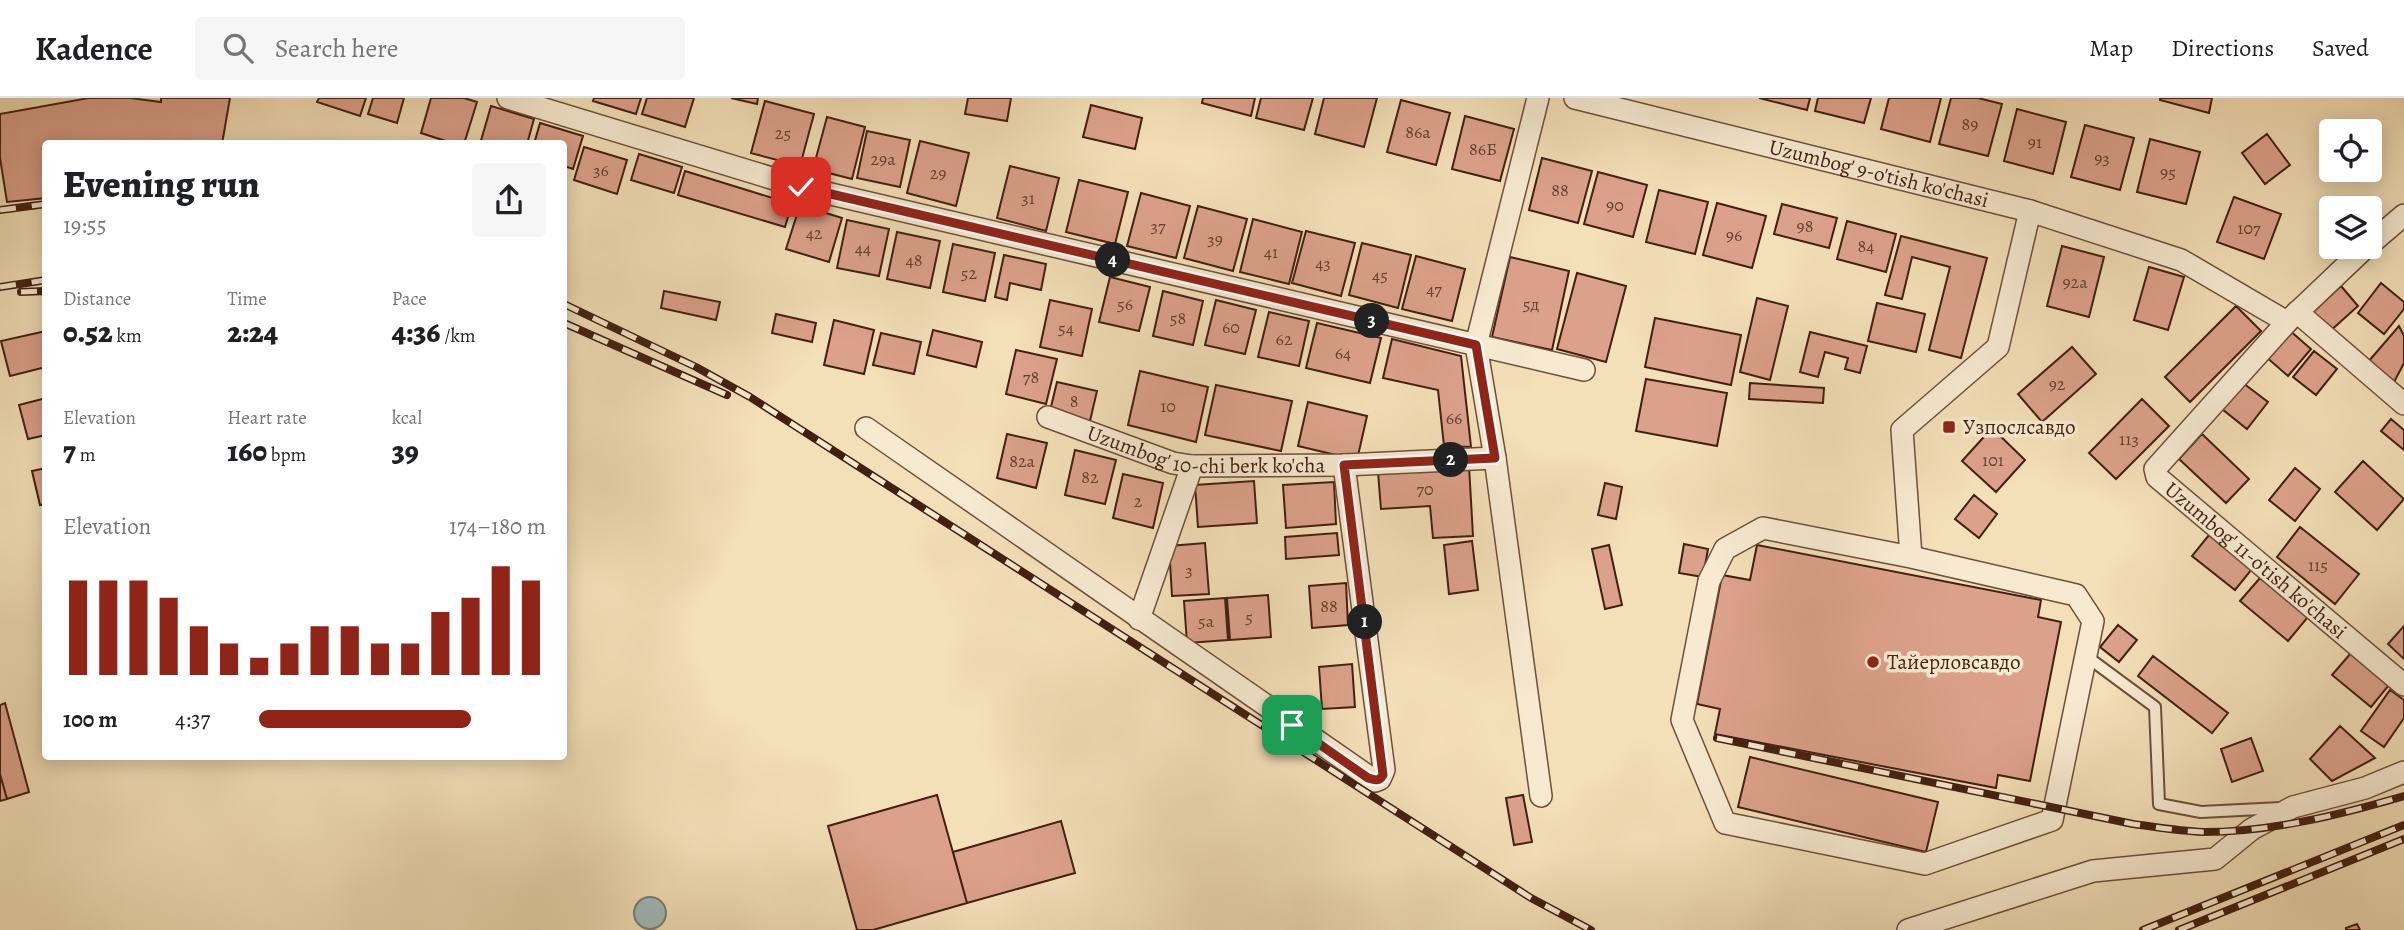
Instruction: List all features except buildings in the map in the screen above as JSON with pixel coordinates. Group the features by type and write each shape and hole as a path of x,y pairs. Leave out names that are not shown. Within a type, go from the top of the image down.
{"street":[{"path":"508,98 801,187 1584,370"},
{"path":"1538,98 1476,345 1495,458 1541,796"},
{"name":"Uzumbog' 9-o'tish ko'chasi","path":"1575,98 2030,211 2181,260 2292,317 2404,404"},
{"path":"1911,557 1902,430 1998,347 2030,211"},
{"name":"Uzumbog' 11-o'tish ko'chasi","path":"2382,233 2404,215"},
{"name":"Uzumbog' 11-o'tish ko'chasi","path":"2353,259 2292,317 2155,469 2157,477 2404,685"},
{"name":"Uzumbog' 10-chi berk ko'cha","path":"1048,417 1173,463 1192,466 1344,465 1495,458"},
{"path":"866,428 1368,778 1375,780 1380,779 1384,770 1344,465"},
{"path":"1139,619 1192,466"},
{"path":"1763,528 1911,557 2076,595 2093,621 2052,820 1924,864 1725,822 1682,720 1709,581 1725,549 1763,528"},
{"path":"1909,930 2093,871 2215,859 2252,829 2293,807 2365,788 2404,772"}],"lane":[{"path":"2086,656 2155,707 2159,804 2201,812 2293,807"}],"water":[{"path":"650,897 661,902 666,913 661,924 650,929 639,924 634,913 639,902"}],"railway":[{"path":"0,210 42,205"},
{"path":"0,287 42,281"},
{"path":"21,292 42,291"},
{"path":"567,305 696,367 750,397 1531,898 1591,930"},
{"path":"567,324 727,395"},
{"path":"1717,738 2133,824 2185,831 2228,831 2279,826 2330,816 2404,796"},
{"path":"2143,930 2404,825"},
{"path":"2179,930 2404,839"}],"place":[{"name":"Узпослсавдо","path":"1949,427"},
{"name":"Тайерловсавдо","path":"1873,662"}],"route":[{"path":"801,187 1476,345 1495,458 1344,465 1383,775 1375,780 1368,778 1292,725"}]}
